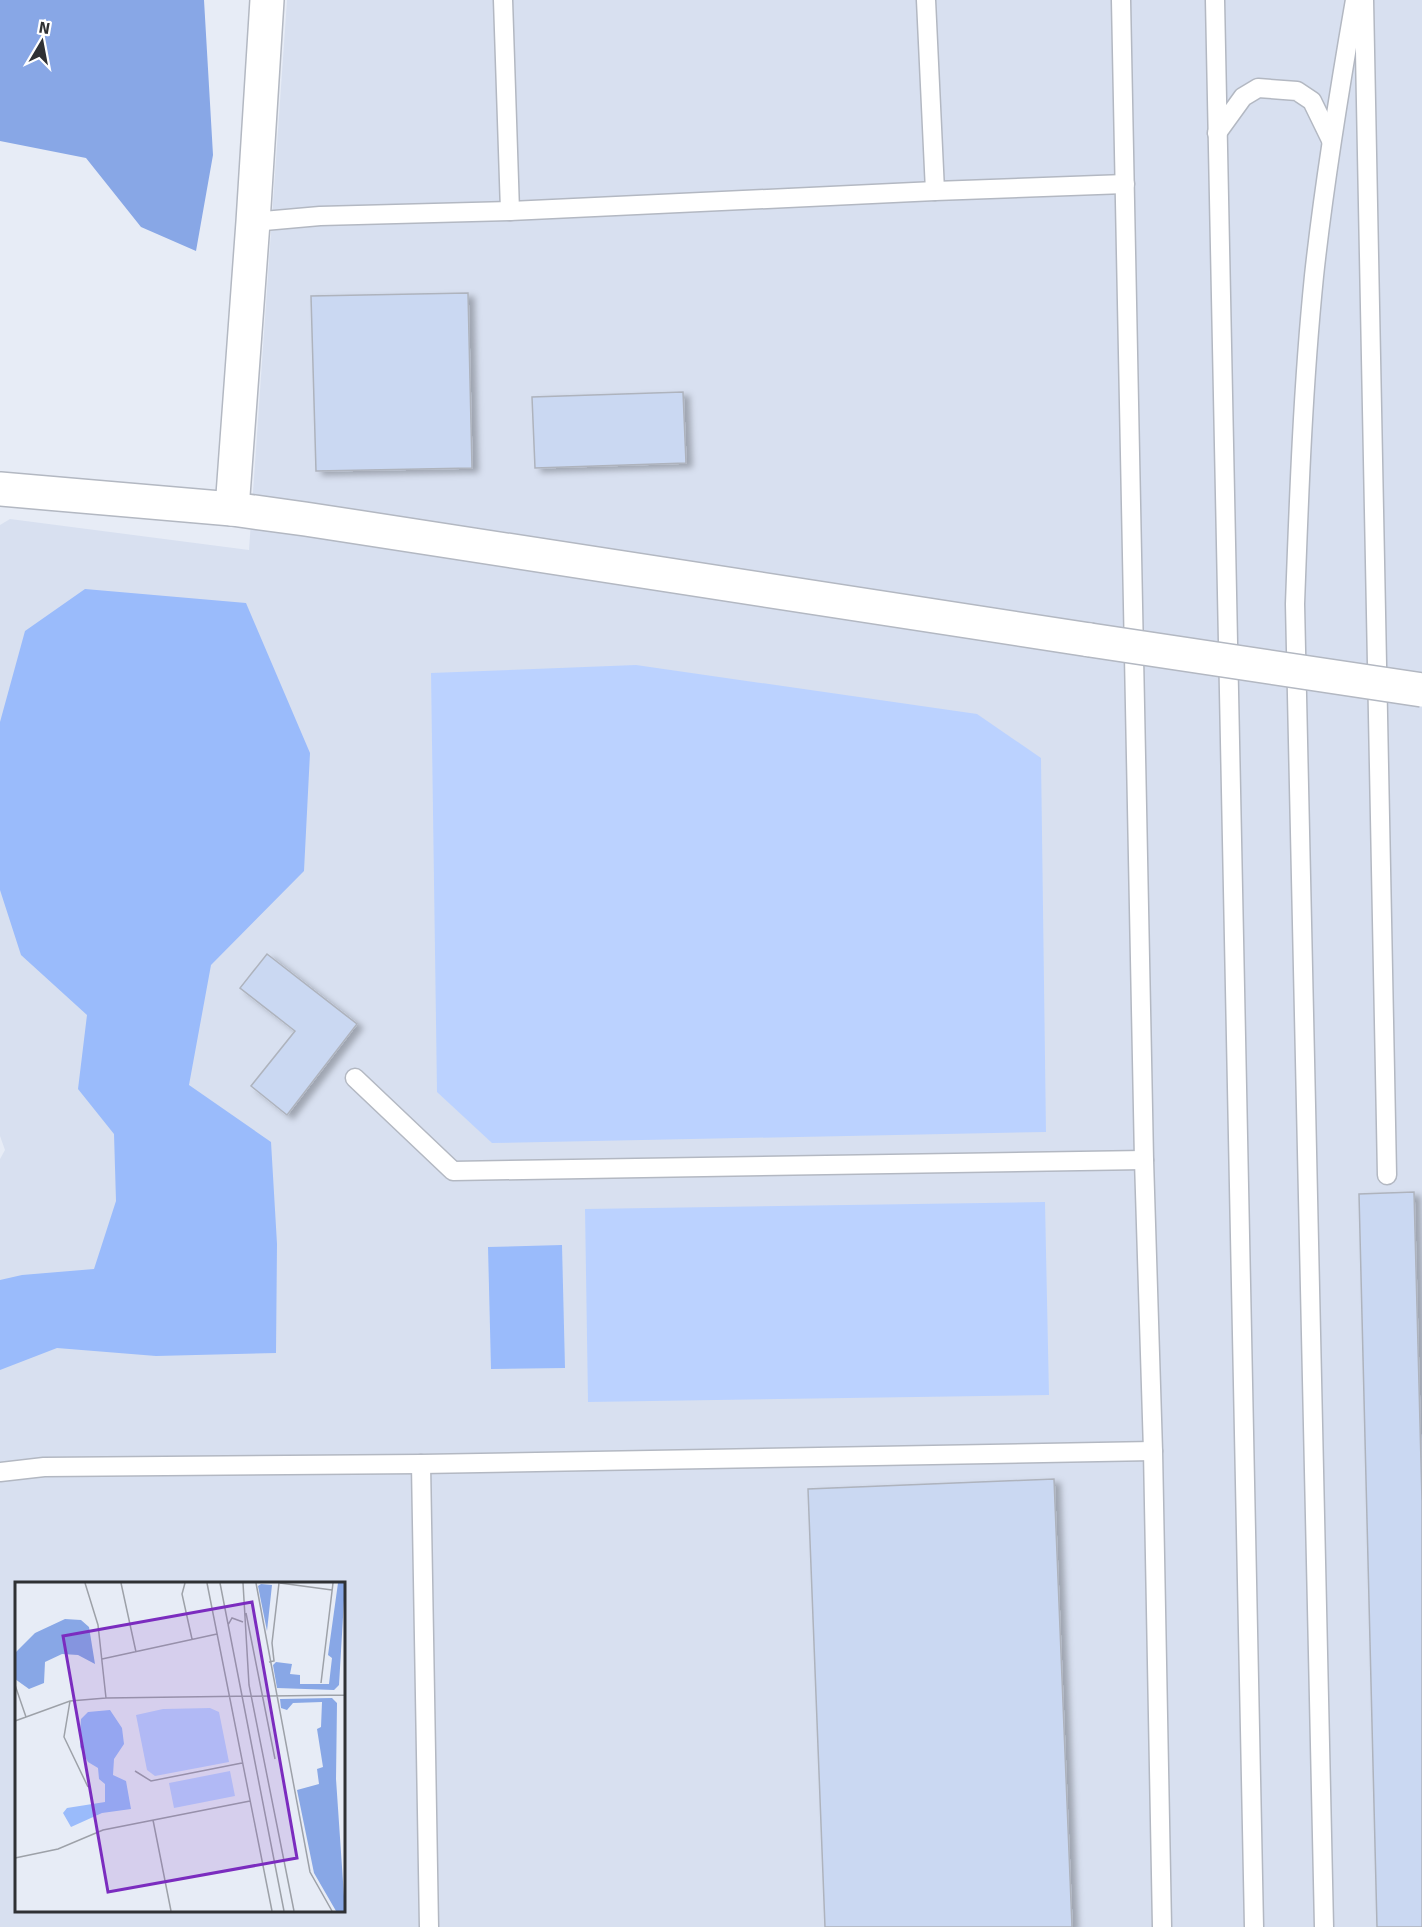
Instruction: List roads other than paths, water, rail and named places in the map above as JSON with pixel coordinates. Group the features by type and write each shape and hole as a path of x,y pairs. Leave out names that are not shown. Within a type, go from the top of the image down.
{"street":[{"path":"232,509 267,0"},
{"path":"0,489 232,509 305,519 1422,690"}],"lane":[{"path":"503,0 510,211"},
{"path":"926,0 935,190"},
{"path":"1121,0 1162,1927"},
{"path":"1215,0 1254,1927"},
{"path":"1324,1927 1295,604 1301,446 1314,276 1331,140 1355,0"},
{"path":"1364,0 1387,1175"},
{"path":"1217,134 1243,97 1258,88 1297,91 1312,101 1331,140"},
{"path":"253,222 320,216 510,211 935,190 1125,184"},
{"path":"355,1078 453,1171 1144,1160"},
{"path":"0,1472 44,1467 421,1464 1153,1451"},
{"path":"421,1464 429,1927"}]}
